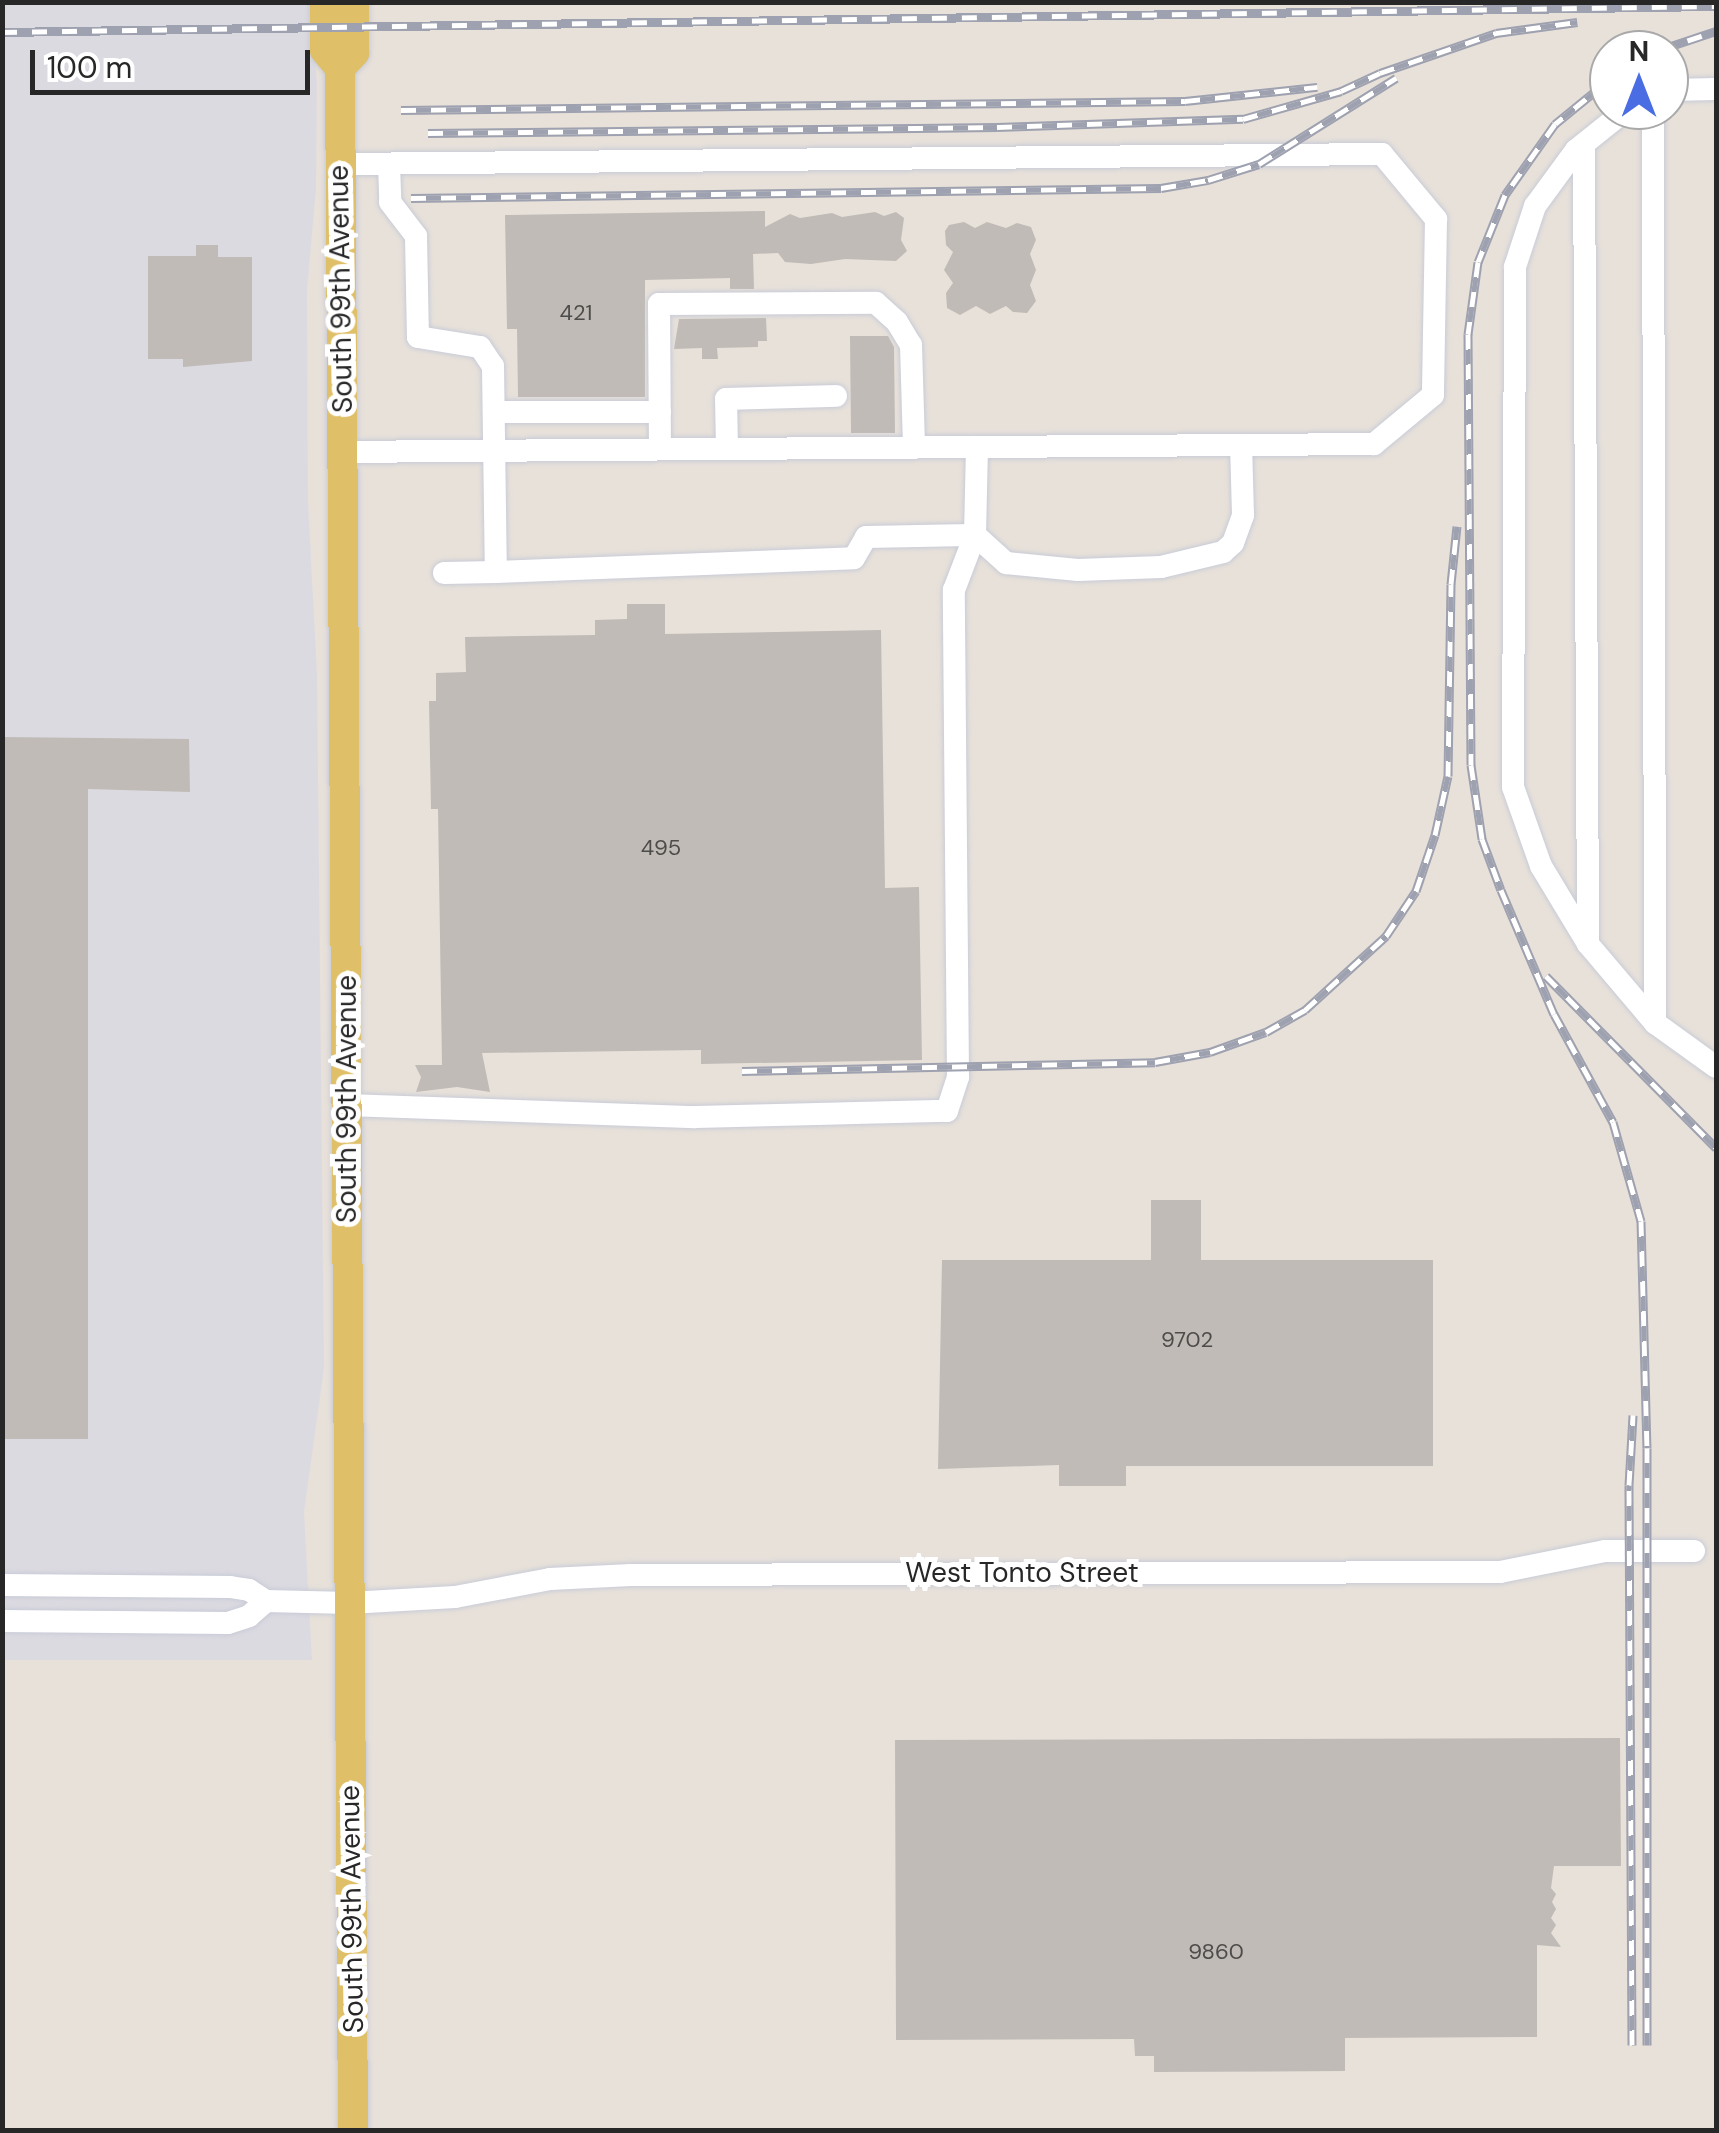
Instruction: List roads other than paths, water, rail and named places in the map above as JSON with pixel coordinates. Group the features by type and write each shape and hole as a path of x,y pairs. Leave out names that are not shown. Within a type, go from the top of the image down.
{"main road":[{"name":"South 99th Avenue","path":"325,2 325,50 340,68 353,2130"},
{"name":"South 99th Avenue","path":"340,68 354,52 354,2"}],"street":[{"path":"1689,90 1716,90"},
{"path":"1601,130 1584,144 1535,206 1515,267 1513,787 1541,866 1588,944 1655,1023 1716,1067"},
{"path":"1653,130 1655,1023"},
{"path":"1584,144 1588,944"},
{"path":"340,164 1382,154 1436,219 1433,395 1374,444 343,452"},
{"path":"389,164 390,202 416,236 418,337 480,347 492,366 496,572"},
{"path":"660,449 660,304 876,303 897,322 911,346 914,448"},
{"path":"727,449 726,399 836,396"},
{"path":"494,412 660,412"},
{"path":"444,573 854,558 866,537 975,535 1006,564 1078,570 1161,568 1223,552 1232,543 1243,515 1241,445"},
{"path":"348,1105 696,1117 947,1111 958,1077 954,590 975,535 977,447"},
{"name":"West Tonto Street","path":"266,1602 455,1598 550,1579 631,1576 1500,1572 1605,1551 1694,1551"},
{"path":"2,1584 230,1586 249,1590 266,1602 249,1616 228,1623 2,1621"}],"railway":[{"path":"2,32 1716,6"},
{"path":"428,133 997,127 1243,119 1341,91 1380,73 1496,33 1577,22"},
{"path":"1689,40 1716,31"},
{"path":"411,198 1161,188 1208,180 1259,164 1396,78"},
{"path":"401,110 1185,101 1317,87"},
{"path":"1589,96 1555,124 1505,195 1478,262 1468,334 1471,765 1482,839 1501,890 1554,1014 1613,1122 1641,1221 1647,1448 1647,2045"},
{"path":"742,1071 1155,1062 1210,1052 1266,1032 1305,1010 1386,936 1416,891 1435,835 1448,776 1451,584 1457,526"},
{"path":"1546,976 1716,1148"},
{"path":"1632,2045 1629,1485 1633,1415"}]}
